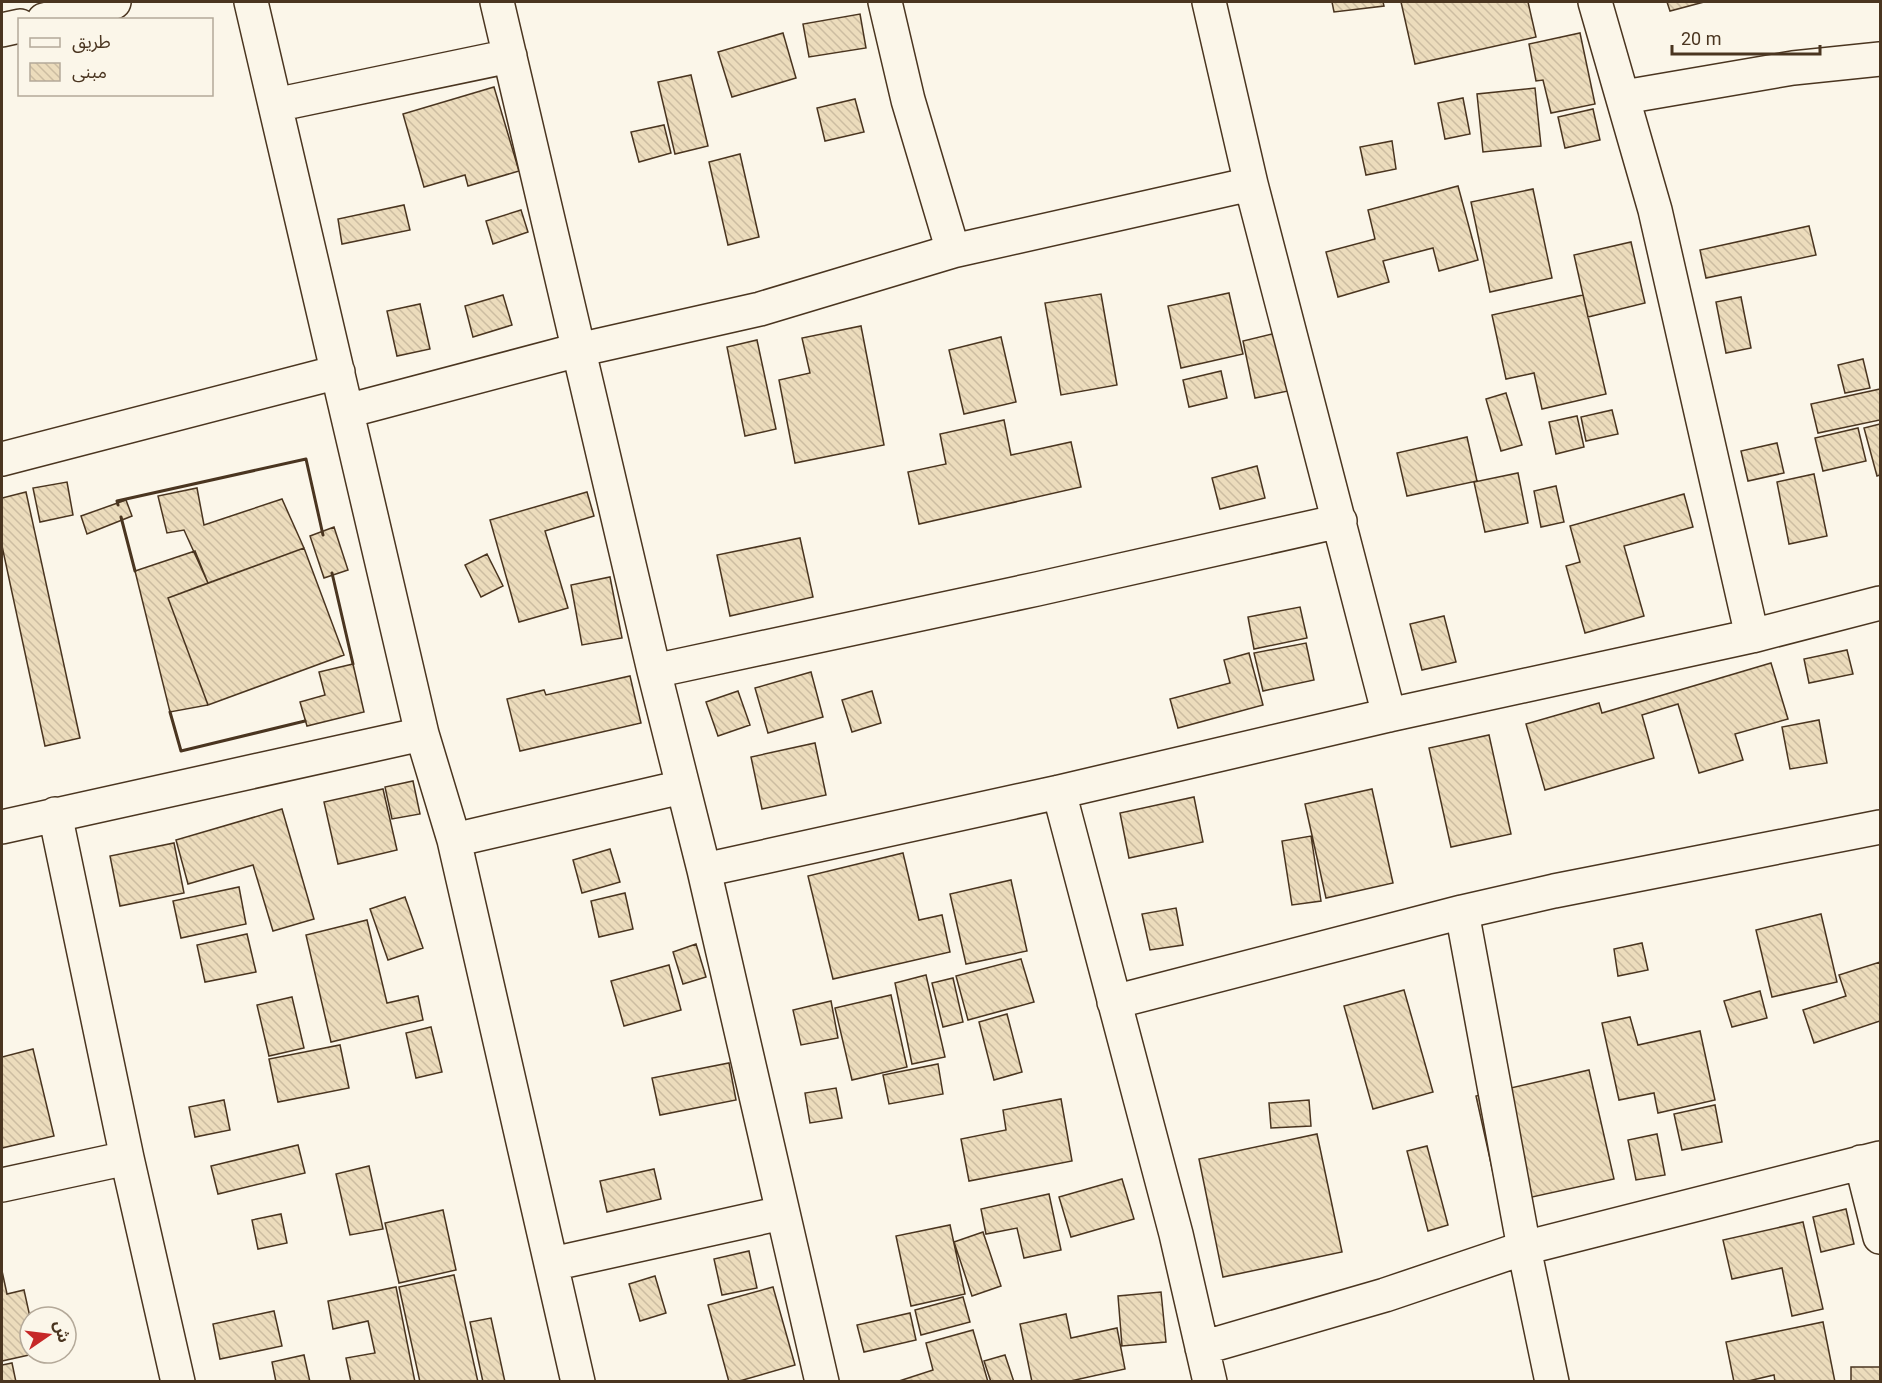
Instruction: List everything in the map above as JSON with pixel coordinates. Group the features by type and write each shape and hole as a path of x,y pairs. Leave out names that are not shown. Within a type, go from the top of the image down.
{"street":[{"path":"52,18 114,2"},
{"path":"251,2 422,734 454,840 578,1382"},
{"path":"497,2 654,671 704,870 822,1382"},
{"path":"885,2 908,100 953,251"},
{"path":"1209,2 1251,184 1389,715"},
{"path":"1595,2 1655,210 1752,636"},
{"path":"2,30 18,26"},
{"path":"275,105 510,56"},
{"path":"1624,97 1792,68 1881,59"},
{"path":"347,411 578,350 760,309 953,251 1251,184"},
{"path":"2,459 338,372"},
{"path":"654,671 1038,589 1340,521"},
{"path":"704,870 1059,792 1389,715 1752,636 1881,603"},
{"path":"2,827 422,734"},
{"path":"454,840 682,787"},
{"path":"1059,792 1176,1234 1210,1382"},
{"path":"55,814 127,1158 178,1382"},
{"path":"1114,1002 1462,912 1565,889 1881,827"},
{"path":"1462,912 1524,1248 1552,1382"},
{"path":"2,1185 127,1158"},
{"path":"1202,1348 1385,1295 1524,1248 1871,1160 1881,1237"},
{"path":"552,1264 782,1214"}],"building":[{"path":"1332,2 1383,2 1384,6 1334,12"},
{"path":"1401,2 1528,2 1536,37 1415,64"},
{"path":"1667,2 1704,2 1670,11"},
{"path":"860,14 866,48 809,57 803,24"},
{"path":"783,33 796,78 732,97 718,52"},
{"path":"1580,33 1595,104 1551,113 1543,80 1536,81 1529,44"},
{"path":"691,75 708,146 675,154 658,82"},
{"path":"494,87 519,171 468,186 465,175 424,187 403,114"},
{"path":"1535,88 1541,146 1483,152 1477,94"},
{"path":"1463,98 1470,134 1445,139 1438,103"},
{"path":"855,99 864,132 825,141 817,108"},
{"path":"1593,109 1600,140 1565,148 1558,117"},
{"path":"664,125 671,153 639,162 631,132"},
{"path":"1392,141 1396,169 1366,175 1360,147"},
{"path":"740,154 759,237 728,245 709,162"},
{"path":"1458,186 1478,260 1439,271 1433,248 1383,261 1389,282 1338,297 1326,252 1375,239 1368,210"},
{"path":"1533,189 1552,278 1490,292 1471,202"},
{"path":"404,205 410,230 342,244 338,219"},
{"path":"521,210 528,232 493,244 486,221"},
{"path":"1809,226 1816,255 1706,278 1700,250"},
{"path":"1631,242 1645,303 1588,317 1574,255"},
{"path":"1229,293 1243,354 1181,368 1168,306"},
{"path":"1101,294 1117,385 1061,395 1045,303"},
{"path":"503,295 512,325 473,337 465,306"},
{"path":"1583,295 1606,394 1542,409 1534,373 1506,379 1492,315"},
{"path":"1741,297 1751,348 1726,353 1716,302"},
{"path":"420,304 430,349 397,356 387,311"},
{"path":"861,326 884,445 795,463 779,380 810,373 802,338"},
{"path":"1276,333 1288,391 1255,398 1243,341"},
{"path":"1001,337 1016,402 964,414 949,350"},
{"path":"757,340 776,429 745,436 727,347"},
{"path":"1863,359 1870,388 1845,393 1838,365"},
{"path":"1221,371 1227,398 1189,407 1183,380"},
{"path":"1880,389 1880,420 1818,433 1811,404"},
{"path":"1506,393 1522,445 1501,451 1486,399"},
{"path":"1612,410 1618,434 1586,441 1581,417"},
{"path":"1577,416 1584,447 1556,454 1549,422"},
{"path":"1004,420 1011,455 1071,442 1081,487 919,524 908,472 946,464 940,434"},
{"path":"1880,424 1880,475 1877,476 1864,428"},
{"path":"1858,428 1866,461 1823,471 1815,438"},
{"path":"1467,437 1477,481 1407,496 1397,453"},
{"path":"1777,443 1784,473 1748,481 1741,451"},
{"path":"1257,466 1265,498 1220,509 1212,478"},
{"path":"1518,473 1528,523 1485,532 1474,482"},
{"path":"1814,474 1827,536 1789,544 1777,482"},
{"path":"67,482 73,515 40,522 33,488"},
{"path":"1556,486 1564,522 1541,527 1534,491"},
{"path":"197,488 204,525 282,499 304,548 208,583 184,530 167,533 158,496"},
{"path":"26,492 80,738 45,746 2,546 2,498"},
{"path":"587,492 594,516 545,531 568,608 519,622 490,520"},
{"path":"1684,494 1693,527 1624,546 1644,616 1585,633 1566,566 1580,562 1570,526"},
{"path":"126,500 132,516 87,534 81,516"},
{"path":"334,527 348,570 324,578 310,536"},
{"path":"800,538 813,597 730,616 717,555"},
{"path":"304,548 344,655 208,705 168,598"},
{"path":"195,551 208,583 168,598 208,705 170,712 135,571"},
{"path":"487,554 503,586 481,597 465,565"},
{"path":"610,577 622,638 582,645 571,585"},
{"path":"1300,607 1307,638 1254,649 1248,617"},
{"path":"1444,616 1456,662 1422,670 1410,624"},
{"path":"1306,643 1314,680 1263,691 1254,653"},
{"path":"1847,650 1853,674 1809,683 1804,659"},
{"path":"1249,653 1263,705 1178,728 1170,699 1230,683 1224,660"},
{"path":"1771,663 1788,719 1735,734 1743,760 1699,773 1678,704 1642,715 1654,758 1545,790 1526,724 1599,703 1602,713"},
{"path":"353,664 364,712 307,726 300,702 325,695 319,672"},
{"path":"811,672 823,717 768,733 755,688"},
{"path":"630,676 641,723 520,751 507,699 544,690 546,695"},
{"path":"738,691 750,725 718,736 706,702"},
{"path":"872,691 881,723 852,732 842,700"},
{"path":"1819,720 1827,763 1790,769 1782,727"},
{"path":"1489,735 1511,834 1451,847 1429,748"},
{"path":"815,743 826,795 762,809 751,757"},
{"path":"413,781 420,814 392,819 385,787"},
{"path":"383,789 397,850 338,864 324,802"},
{"path":"1372,789 1393,883 1326,898 1305,804"},
{"path":"1194,797 1203,842 1129,858 1120,813"},
{"path":"282,809 314,919 273,931 253,865 188,884 176,840"},
{"path":"1311,836 1321,901 1292,905 1282,841"},
{"path":"174,843 184,893 120,906 110,856"},
{"path":"610,849 620,882 582,893 573,860"},
{"path":"903,853 919,920 942,915 950,952 833,979 808,876"},
{"path":"1011,880 1027,951 966,964 950,894"},
{"path":"239,887 246,924 181,938 173,901"},
{"path":"625,893 633,929 599,937 591,901"},
{"path":"405,897 423,948 388,960 370,909"},
{"path":"1176,908 1183,945 1150,950 1142,914"},
{"path":"1821,914 1837,982 1772,997 1756,930"},
{"path":"367,920 387,1003 418,996 423,1020 331,1042 306,935"},
{"path":"247,934 256,972 205,982 197,945"},
{"path":"1642,943 1648,970 1618,976 1614,949"},
{"path":"696,944 706,977 683,984 673,952"},
{"path":"1021,959 1034,1002 968,1020 956,976"},
{"path":"1880,962 1880,1021 1814,1043 1803,1010 1846,996 1839,975"},
{"path":"669,965 681,1010 624,1026 611,981"},
{"path":"926,975 945,1057 912,1064 895,983"},
{"path":"953,978 963,1022 943,1027 932,983"},
{"path":"1404,990 1433,1092 1373,1109 1344,1006"},
{"path":"1760,991 1767,1018 1732,1027 1724,1001"},
{"path":"891,995 907,1067 852,1080 835,1008"},
{"path":"292,997 304,1048 269,1056 257,1005"},
{"path":"831,1001 838,1038 801,1045 793,1010"},
{"path":"1007,1014 1022,1072 994,1080 979,1022"},
{"path":"1630,1017 1638,1045 1700,1031 1715,1100 1658,1113 1654,1093 1619,1100 1602,1023"},
{"path":"431,1027 442,1072 416,1078 406,1033"},
{"path":"340,1045 349,1088 278,1102 269,1059"},
{"path":"33,1049 54,1136 2,1148 2,1057"},
{"path":"729,1063 736,1100 660,1115 652,1078"},
{"path":"938,1064 943,1094 889,1104 883,1075"},
{"path":"1589,1070 1614,1179 1500,1204 1476,1096"},
{"path":"836,1088 842,1118 810,1123 805,1093"},
{"path":"1061,1099 1072,1161 969,1181 961,1139 1006,1130 1003,1110"},
{"path":"224,1100 230,1130 195,1137 189,1107"},
{"path":"1309,1100 1311,1126 1271,1128 1269,1103"},
{"path":"1715,1105 1722,1142 1682,1150 1674,1114"},
{"path":"1317,1134 1342,1252 1223,1277 1199,1159"},
{"path":"1657,1134 1665,1175 1636,1180 1628,1140"},
{"path":"298,1145 305,1173 218,1194 211,1166"},
{"path":"1427,1146 1448,1225 1428,1231 1407,1151"},
{"path":"369,1166 383,1229 350,1235 336,1174"},
{"path":"654,1169 661,1199 607,1212 600,1181"},
{"path":"1122,1179 1134,1219 1071,1237 1059,1197"},
{"path":"1049,1194 1061,1250 1024,1258 1017,1228 986,1234 981,1209"},
{"path":"1846,1209 1854,1244 1821,1252 1813,1217"},
{"path":"443,1210 456,1270 399,1283 385,1223"},
{"path":"281,1214 287,1243 258,1249 252,1220"},
{"path":"1803,1222 1823,1309 1792,1316 1782,1268 1732,1279 1723,1240"},
{"path":"950,1225 965,1294 911,1306 896,1236"},
{"path":"983,1232 1001,1286 972,1296 954,1242"},
{"path":"749,1251 757,1288 722,1295 714,1259"},
{"path":"2,1271 7,1294 24,1290 27,1305 18,1305 18,1357 2,1361"},
{"path":"454,1275 478,1382 420,1382 399,1287"},
{"path":"655,1276 666,1313 640,1321 629,1284"},
{"path":"396,1287 415,1382 351,1382 346,1358 375,1353 368,1321 333,1329 328,1301"},
{"path":"773,1287 795,1365 729,1382 708,1305"},
{"path":"1161,1292 1166,1342 1122,1346 1118,1296"},
{"path":"963,1297 970,1322 921,1335 915,1310"},
{"path":"274,1311 282,1346 220,1359 213,1324"},
{"path":"910,1313 916,1340 864,1352 857,1325"},
{"path":"1066,1314 1071,1338 1117,1328 1125,1369 1066,1382 1032,1382 1020,1324"},
{"path":"491,1318 505,1382 483,1382 470,1322"},
{"path":"1823,1322 1835,1382 1775,1382 1774,1375 1734,1382 1726,1342"},
{"path":"973,1330 988,1382 896,1382 933,1370 926,1343"},
{"path":"304,1355 310,1382 276,1382 272,1362"},
{"path":"1005,1355 1014,1382 991,1382 984,1361"},
{"path":"12,1363 16,1382 2,1382 2,1365"},
{"path":"1851,1367 1880,1367 1880,1382 1851,1382"}],"wall":[{"path":"118,505 117,501 306,459 323,535"},
{"path":"121,517 135,571"},
{"path":"332,573 353,664"},
{"path":"170,712 181,751 305,721"}]}
